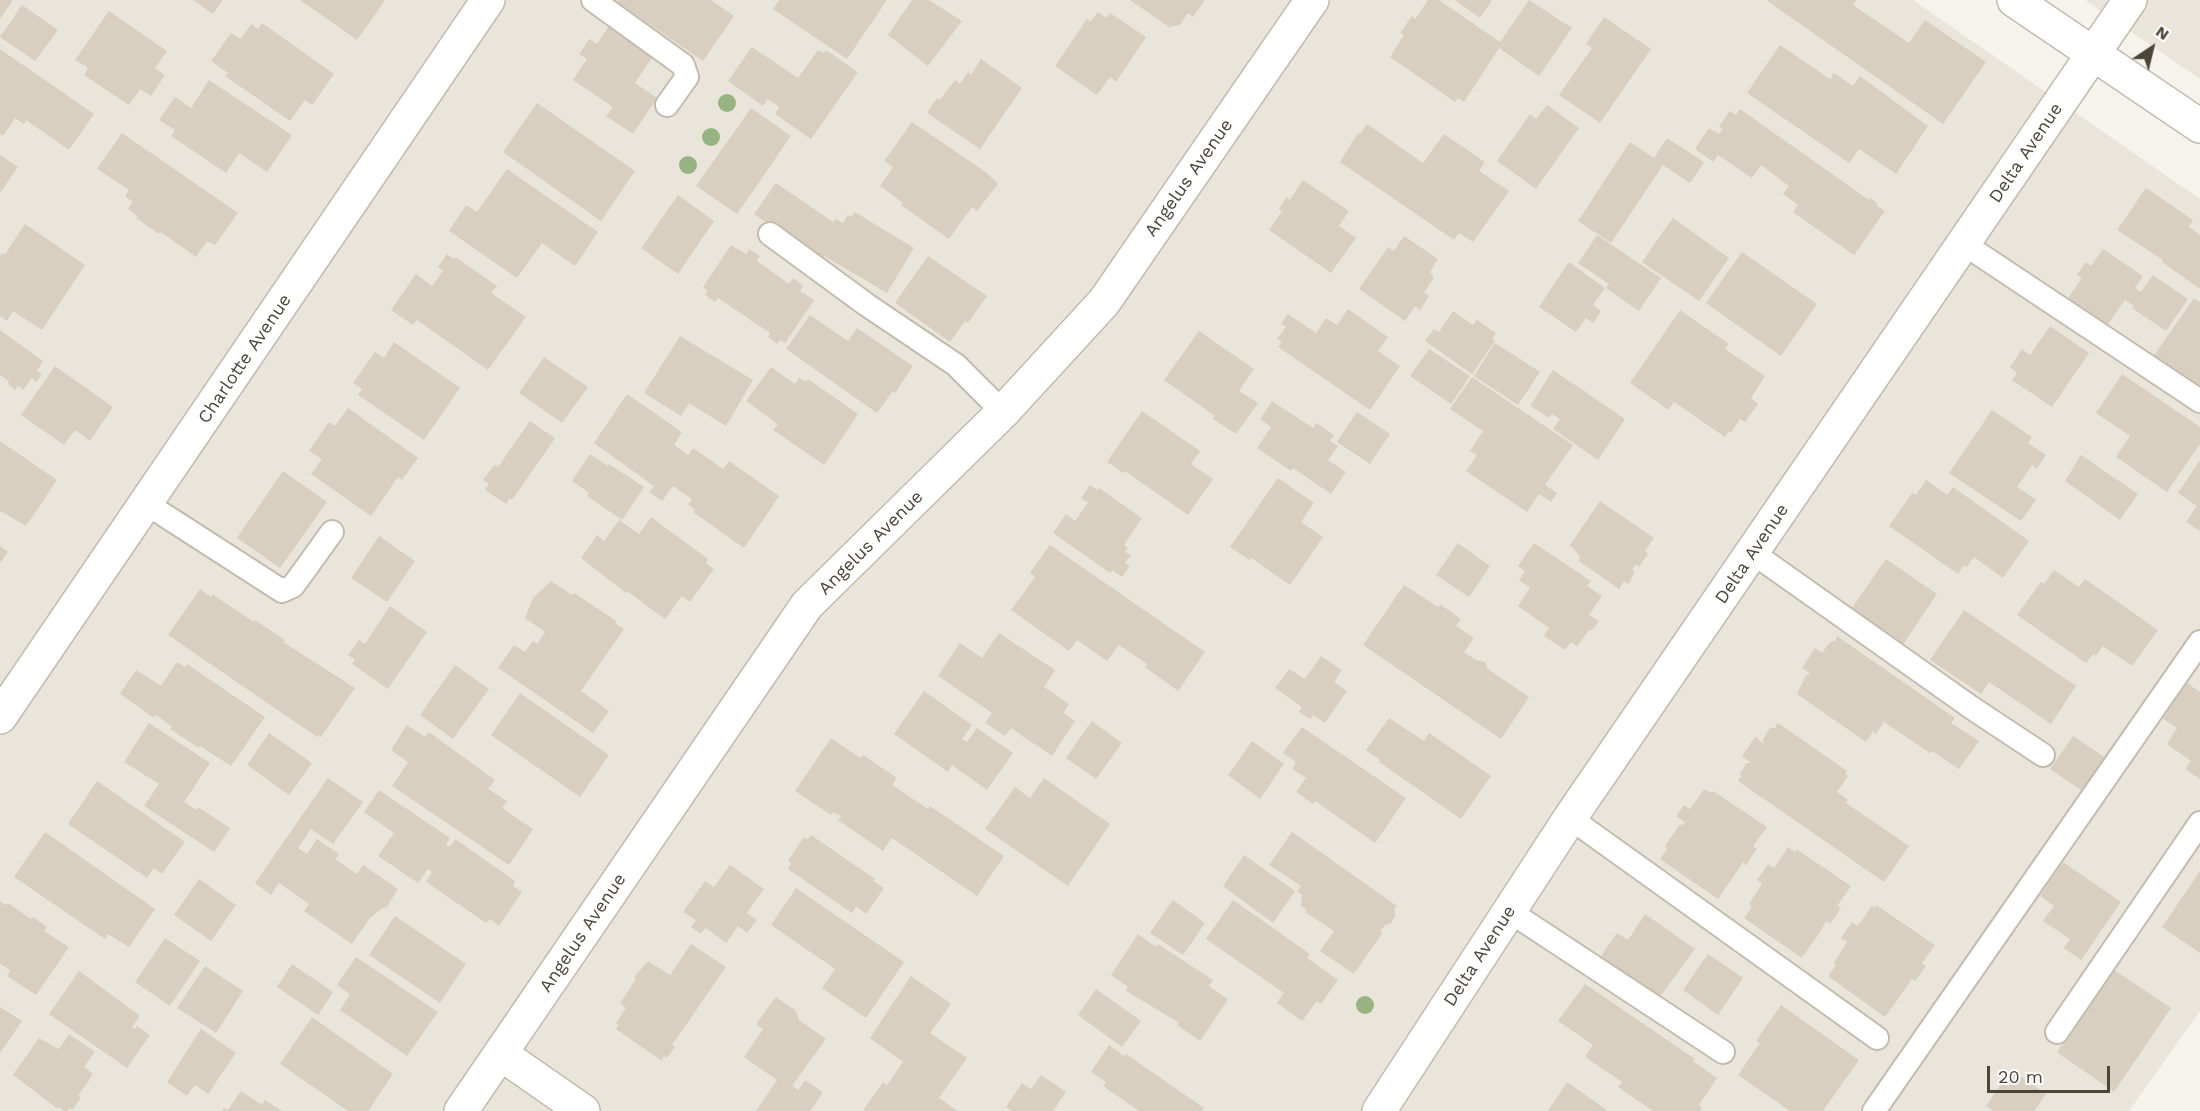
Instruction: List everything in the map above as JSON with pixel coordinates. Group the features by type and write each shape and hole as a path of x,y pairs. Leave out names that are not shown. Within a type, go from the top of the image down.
{"street":[{"name":"Charlotte Avenue","path":"0,717 488,0"},
{"name":"Angelus Avenue","path":"461,1111 807,605 1003,412 1104,302 1312,0"},
{"path":"2014,0 2200,126"},
{"name":"Delta Avenue","path":"1379,1111 1570,818 2130,0"},
{"path":"501,1054 583,1111"}],"lane":[{"path":"593,0 683,65 687,77 667,105"},
{"path":"770,234 867,305 956,365 1003,412"},
{"path":"1965,244 2015,275 2200,401"},
{"path":"147,504 282,591 293,586 332,532"},
{"path":"1753,553 1972,708 2043,755"},
{"path":"1874,1111 2200,642"},
{"path":"1570,818 1877,1038"},
{"path":"2058,1032 2200,823"},
{"path":"1509,911 1723,1052"}],"shaded area":[{"path":"0,0 1913,0 2200,199 2200,1011 2129,1111 0,1111"},
{"path":"2085,0 2200,0 2200,79"}],"building":[{"path":"0,0 13,0 0,19"},
{"path":"193,0 223,0 213,14"},
{"path":"300,0 385,0 357,40"},
{"path":"618,0 711,0 734,16 703,61 617,2"},
{"path":"779,0 887,0 847,59 773,9"},
{"path":"912,0 929,0 962,21 928,66 888,35"},
{"path":"1130,0 1205,0 1193,17 1188,13 1180,25 1169,27"},
{"path":"1428,0 1439,0 1500,42 1529,0 1572,28 1539,76 1499,48 1464,102 1458,98 1455,102 1390,57 1404,35 1400,33 1412,16 1415,19"},
{"path":"1455,0 1492,0 1480,18"},
{"path":"1766,0 1857,0 1853,5 1909,43 1925,20 1986,62 1943,124"},
{"path":"22,5 58,30 35,61 0,37"},
{"path":"109,11 167,51 155,68 165,75 151,96 140,89 129,105 84,75 88,68 75,60"},
{"path":"1098,12 1106,18 1110,13 1146,37 1116,82 1110,77 1097,95 1055,66 1087,19 1090,22"},
{"path":"1604,17 1651,49 1600,123 1559,95 1592,48 1586,44"},
{"path":"262,23 334,74 312,105 305,100 290,121 225,76 228,73 211,61 231,33 241,39 251,24 258,29"},
{"path":"609,26 653,56 635,83 657,98 633,134 606,116 613,107 573,80 587,59 579,54 589,39 597,44"},
{"path":"1780,45 1830,79 1834,73 1853,86 1860,76 1928,126 1896,174 1859,149 1849,163 1747,93"},
{"path":"752,47 798,78 818,50 824,53 826,50 858,72 811,139 775,114 779,107 768,99 763,106 728,81"},
{"path":"0,49 94,114 69,150 26,120 24,124 15,118 3,136 0,134"},
{"path":"981,59 1022,88 980,149 927,113 937,98 940,100 955,80 960,84 968,72 971,75"},
{"path":"209,80 292,135 267,172 239,153 226,173 171,136 175,130 159,120 175,97 191,108"},
{"path":"537,103 635,171 601,221 503,152"},
{"path":"1547,105 1579,128 1536,189 1497,161 1530,114 1536,119"},
{"path":"751,108 791,136 737,214 696,186"},
{"path":"1740,109 1869,200 1870,198 1885,211 1854,255 1793,212 1798,205 1783,194 1789,186 1761,165 1752,178 1718,155 1713,162 1695,149 1709,128 1719,134 1723,129 1719,126 1730,111 1736,115"},
{"path":"912,122 987,173 998,184 977,211 972,207 949,239 901,205 903,203 880,186 893,167 884,161"},
{"path":"1367,124 1423,163 1444,134 1485,162 1479,171 1509,191 1473,242 1459,233 1454,240 1340,162 1358,133 1360,134"},
{"path":"122,133 238,213 215,245 207,241 196,257 161,232 159,234 136,218 138,216 128,209 133,202 125,196 129,190 97,169"},
{"path":"1667,138 1704,162 1690,183 1663,165 1611,243 1578,221 1630,142 1654,158"},
{"path":"0,155 18,167 0,193"},
{"path":"507,169 598,232 575,266 542,243 517,278 449,231 466,205 477,212"},
{"path":"1303,180 1349,211 1339,226 1356,238 1331,273 1269,230 1282,211 1279,209 1287,197 1290,200"},
{"path":"776,183 833,222 836,219 843,223 847,215 851,217 855,212 914,248 887,293 824,256 821,261 754,214"},
{"path":"2146,188 2193,220 2189,227 2200,235 2200,289 2162,262 2163,260 2117,230"},
{"path":"678,195 714,221 678,274 641,248"},
{"path":"1673,218 1729,258 1699,301 1642,262"},
{"path":"25,224 85,265 42,330 13,311 7,321 0,316 0,256 2,253 5,254"},
{"path":"1597,235 1661,278 1639,311 1606,288 1609,284 1578,263"},
{"path":"1404,236 1438,259 1430,272 1434,278 1424,292 1429,296 1420,310 1415,306 1405,321 1359,289 1388,247 1394,251"},
{"path":"731,245 746,254 749,249 760,256 757,261 789,284 793,278 803,286 800,291 814,300 785,343 780,340 777,344 768,337 770,333 718,298 715,302 705,295 708,291 703,287"},
{"path":"2103,249 2143,276 2135,288 2141,292 2153,275 2188,299 2166,331 2132,308 2134,306 2125,300 2104,330 2065,302 2082,278 2077,275 2086,262 2091,266"},
{"path":"1742,252 1817,304 1781,356 1706,303"},
{"path":"447,254 497,286 491,293 526,317 488,370 417,320 413,325 391,310 416,274 432,286 443,271 438,267"},
{"path":"928,256 987,296 968,323 965,321 950,342 895,303"},
{"path":"1569,262 1605,288 1593,305 1601,311 1593,323 1586,318 1576,332 1539,307"},
{"path":"2194,298 2200,302 2200,389 2153,357"},
{"path":"1348,309 1388,337 1378,351 1400,366 1370,410 1278,347 1282,342 1277,339 1286,327 1281,324 1288,314 1316,333 1326,318 1337,325"},
{"path":"1680,310 1729,344 1725,349 1765,376 1751,398 1758,404 1745,422 1740,419 1731,433 1729,431 1725,437 1674,402 1668,410 1630,383"},
{"path":"1453,311 1473,325 1477,320 1496,333 1492,339 1495,341 1472,374 1425,341 1434,329 1439,332"},
{"path":"810,315 848,341 857,328 913,366 895,393 892,392 877,413 786,349"},
{"path":"2050,326 2089,353 2052,407 2012,380 2017,373 2010,367 2022,349 2030,355"},
{"path":"0,330 43,361 37,371 42,374 36,382 32,378 23,390 18,386 15,390 8,384 9,381 0,375"},
{"path":"1199,331 1254,369 1239,391 1258,403 1236,434 1213,419 1215,416 1164,380"},
{"path":"680,336 753,380 726,426 689,403 681,416 644,393"},
{"path":"394,342 460,388 424,440 358,395 362,389 353,383 375,352 384,358"},
{"path":"1495,343 1540,372 1518,405 1474,376"},
{"path":"1429,349 1470,376 1451,404 1410,376"},
{"path":"544,357 588,387 562,423 519,393"},
{"path":"55,366 113,407 90,441 75,430 64,445 21,415"},
{"path":"771,367 795,384 799,378 806,382 808,379 858,414 824,465 773,430 778,424 746,401"},
{"path":"1553,370 1625,419 1598,460 1553,429 1560,419 1552,414 1549,418 1530,406"},
{"path":"2122,374 2200,427 2200,444 2167,492 2116,457 2130,436 2096,413"},
{"path":"1472,377 1573,445 1545,485 1557,493 1551,502 1539,494 1527,512 1466,471 1477,455 1470,451 1483,431 1450,409"},
{"path":"627,394 682,432 674,445 688,455 693,448 723,469 729,461 779,496 744,548 693,512 695,510 688,504 692,499 673,486 662,501 649,492 654,486 594,443"},
{"path":"1272,401 1313,428 1316,423 1334,435 1330,441 1338,446 1328,460 1346,472 1331,494 1293,468 1291,471 1257,448 1271,427 1260,419"},
{"path":"348,408 418,458 402,480 398,477 371,516 311,474 322,459 309,451 329,422 335,426"},
{"path":"1992,410 2032,437 2028,443 2046,455 2037,469 2032,465 2017,487 2036,500 2021,521 1949,473"},
{"path":"1142,411 1200,451 1191,464 1213,479 1188,515 1125,471 1123,473 1107,462"},
{"path":"1357,412 1390,434 1370,464 1337,442"},
{"path":"530,421 555,438 512,500 510,498 506,504 485,490 489,484 483,480 494,465 498,467"},
{"path":"0,441 57,480 26,526 0,511"},
{"path":"590,454 644,487 622,520 587,496 589,493 572,481"},
{"path":"2081,455 2138,494 2120,520 2065,481"},
{"path":"2200,460 2200,531 2186,522 2197,506 2178,493"},
{"path":"283,471 327,502 280,568 237,538"},
{"path":"1278,478 1314,503 1301,522 1323,537 1290,585 1251,558 1249,560 1230,547"},
{"path":"1926,480 1947,495 1953,487 2029,541 2003,578 1974,557 1958,574 1889,526 1912,493 1916,495"},
{"path":"1090,485 1097,490 1099,488 1142,518 1124,545 1128,548 1125,552 1131,555 1125,563 1130,566 1122,577 1112,570 1110,573 1053,533 1066,514 1075,521 1088,503 1081,498"},
{"path":"1600,501 1654,538 1645,551 1648,554 1639,567 1636,564 1632,570 1635,572 1628,584 1624,581 1619,589 1579,561 1580,556 1570,545"},
{"path":"651,517 708,559 706,563 714,569 690,602 682,596 665,619 627,591 626,593 581,558 597,535 604,541 619,520 639,534"},
{"path":"379,536 415,561 387,602 351,578"},
{"path":"1458,543 1490,566 1469,597 1436,575"},
{"path":"1534,543 1591,581 1587,586 1602,596 1589,615 1599,621 1577,646 1571,642 1565,650 1544,636 1549,628 1518,606 1530,588 1519,580 1525,571 1518,566"},
{"path":"1050,545 1205,652 1178,691 1145,667 1147,664 1119,645 1107,661 1077,640 1069,651 1011,610 1035,577 1030,573"},
{"path":"0,546 8,552 0,563"},
{"path":"1886,559 1937,594 1902,646 1850,611"},
{"path":"2054,570 2079,587 2085,579 2158,630 2132,666 2103,646 2096,656 2093,654 2086,663 2017,615 2041,582 2044,584"},
{"path":"551,581 572,595 574,593 616,621 615,623 624,629 581,691 609,711 593,733 498,668 514,645 525,652 533,641 537,644 545,632 525,618 533,598"},
{"path":"1404,585 1438,607 1440,604 1461,619 1456,626 1474,638 1464,652 1476,660 1485,662 1488,669 1529,697 1501,739 1363,645"},
{"path":"200,589 211,597 212,594 254,622 255,620 285,640 283,642 355,688 321,737 319,735 317,737 168,635"},
{"path":"390,606 427,632 388,689 352,664 355,660 348,655 359,640 365,644"},
{"path":"1964,610 2076,686 2051,724 1989,682 1981,694 1930,660"},
{"path":"999,633 1055,670 1044,687 1069,704 1063,713 1075,721 1052,756 1011,728 1005,736 985,723 992,713 938,676 960,643 982,658"},
{"path":"1837,636 1955,718 1951,723 1979,741 1959,769 1932,751 1930,753 1884,722 1876,734 1873,732 1866,742 1797,694 1806,675 1811,674 1802,668 1815,648 1822,653 1830,642 1835,641"},
{"path":"1321,656 1342,670 1334,682 1347,691 1325,723 1313,715 1310,719 1299,712 1302,707 1275,688 1289,669 1305,679"},
{"path":"177,662 185,667 187,664 265,717 231,766 200,746 199,748 170,729 172,727 156,715 154,718 120,694 136,670 161,686"},
{"path":"455,665 489,689 453,739 420,715"},
{"path":"2187,683 2200,692 2200,779 2185,769 2191,761 2167,744 2177,728 2163,719"},
{"path":"924,691 972,725 962,739 967,742 977,728 1013,753 987,790 952,765 948,772 894,734"},
{"path":"520,693 609,755 580,797 491,735"},
{"path":"1389,718 1424,741 1429,733 1491,776 1461,819 1379,762 1380,760 1366,750"},
{"path":"1092,721 1122,743 1096,779 1066,758"},
{"path":"149,723 210,763 184,802 196,810 198,807 230,828 214,852 144,806 159,784 124,762"},
{"path":"1778,723 1847,771 1845,774 1848,776 1837,792 1848,800 1846,803 1909,846 1884,882 1738,781 1747,763 1751,763 1742,756 1755,737 1764,744 1763,739 1770,728 1775,728"},
{"path":"407,725 425,737 429,732 495,780 488,789 507,801 502,808 533,829 509,865 392,786 408,762 391,750"},
{"path":"1302,727 1406,798 1375,843 1315,801 1313,804 1296,792 1306,778 1292,769 1296,762 1283,753"},
{"path":"269,733 312,763 289,795 247,765"},
{"path":"2073,736 2106,758 2084,792 2050,769"},
{"path":"831,738 860,758 863,755 897,778 892,785 928,809 930,806 1004,856 977,896 892,838 883,851 838,820 841,816 833,812 831,815 795,791"},
{"path":"1252,741 1284,764 1260,799 1228,775"},
{"path":"328,778 363,802 333,844 311,829 298,848 307,854 317,839 339,854 335,859 357,874 363,865 398,889 386,908 384,907 370,918 352,944 304,911 309,904 279,883 271,895 255,883"},
{"path":"1044,778 1110,824 1068,886 985,829 1015,787 1030,798"},
{"path":"97,781 185,842 162,874 154,868 147,878 68,824"},
{"path":"1704,789 1711,793 1713,791 1767,827 1753,846 1757,849 1746,865 1743,862 1718,899 1660,859 1668,848 1665,846 1680,824 1682,826 1685,822 1676,816 1684,805 1690,809"},
{"path":"379,790 450,838 446,844 450,847 455,839 515,881 513,886 522,892 499,926 490,919 486,923 426,882 432,872 428,869 418,883 378,856 394,833 364,812"},
{"path":"45,832 155,909 129,947 108,934 105,939 14,877"},
{"path":"1292,832 1397,906 1394,910 1396,915 1390,924 1385,925 1380,931 1383,932 1354,974 1320,951 1334,931 1305,912 1307,910 1301,906 1302,895 1297,891 1301,886 1269,865"},
{"path":"811,835 875,879 873,881 884,888 866,914 856,906 852,913 788,869 791,863 788,861 804,837 808,839"},
{"path":"1788,847 1795,852 1796,849 1851,886 1837,906 1841,908 1830,924 1827,921 1802,958 1744,918 1752,907 1749,904 1762,884 1757,880 1768,864 1774,868"},
{"path":"1244,855 1295,891 1273,923 1223,886"},
{"path":"2063,862 2121,902 2081,960 2064,948 2070,939 2043,921 2054,906 2040,896"},
{"path":"730,865 764,889 747,913 757,920 747,933 738,926 726,943 706,928 701,934 691,927 696,920 683,912 705,881 714,887"},
{"path":"2200,871 2200,953 2162,927"},
{"path":"199,879 236,905 211,941 174,915"},
{"path":"796,888 904,962 866,1018 822,988 835,969 771,925"},
{"path":"1173,900 1205,923 1183,955 1150,933"},
{"path":"1233,900 1310,954 1307,958 1338,980 1321,1004 1317,1001 1302,1021 1277,1003 1284,993 1206,939"},
{"path":"0,901 6,905 8,903 31,919 33,917 47,927 44,931 69,947 36,995 7,976 10,970 0,964"},
{"path":"1876,905 1935,945 1922,963 1926,966 1915,981 1912,979 1885,1017 1828,976 1847,942 1841,938 1852,922 1858,926 1872,906 1875,908"},
{"path":"1645,914 1695,949 1656,1002 1597,962 1617,933 1628,940"},
{"path":"395,916 466,964 440,1003 369,955"},
{"path":"1138,934 1156,947 1158,944 1213,980 1209,986 1228,999 1200,1041 1177,1025 1178,1022 1126,991 1128,987 1111,975"},
{"path":"165,938 200,961 170,1006 135,982"},
{"path":"691,944 726,967 672,1045 675,1047 667,1058 664,1056 662,1061 616,1029 619,1025 616,1023 626,1008 620,1003 636,979 634,977 648,961 670,975"},
{"path":"1708,954 1743,978 1718,1015 1683,990"},
{"path":"356,957 438,1012 407,1056 340,1010 350,994 337,985"},
{"path":"292,964 333,992 318,1015 277,987"},
{"path":"205,966 243,991 216,1033 177,1008"},
{"path":"2114,970 2171,1008 2114,1092 2057,1052"},
{"path":"79,971 140,1016 132,1027 135,1029 137,1026 150,1035 127,1068 49,1014"},
{"path":"911,976 951,1004 930,1033 967,1058 939,1098 958,1111 863,1111 883,1082 887,1085 903,1062 870,1038"},
{"path":"1585,984 1695,1059 1693,1061 1717,1078 1699,1105 1702,1107 1700,1111 1653,1111 1618,1087 1622,1082 1585,1057 1593,1045 1558,1021"},
{"path":"1096,989 1141,1021 1122,1047 1078,1015"},
{"path":"776,997 795,1010 799,1020 826,1039 792,1086 798,1090 805,1080 823,1092 810,1111 756,1111 777,1080 744,1057 763,1029 756,1024"},
{"path":"1781,1005 1859,1060 1823,1111 1790,1111 1738,1075 1760,1043 1756,1041"},
{"path":"0,1007 22,1021 0,1053"},
{"path":"312,1017 393,1074 368,1111 348,1111 280,1064"},
{"path":"201,1029 236,1053 208,1094 195,1085 187,1096 167,1082"},
{"path":"69,1034 95,1052 84,1067 93,1074 78,1096 81,1098 72,1110 70,1108 64,1111 59,1107 58,1109 13,1075 39,1038 59,1049"},
{"path":"1109,1045 1124,1056 1126,1054 1204,1108 1202,1111 1139,1111 1103,1086 1106,1082 1091,1072"},
{"path":"2011,1070 2046,1094 2034,1111 1993,1111 1986,1106"},
{"path":"1041,1075 1066,1092 1053,1111 1012,1111 1006,1107 1022,1083 1031,1089"},
{"path":"1567,1082 1608,1111 1548,1111"},
{"path":"241,1091 262,1105 265,1100 282,1111 222,1111 224,1108 228,1110"}]}
